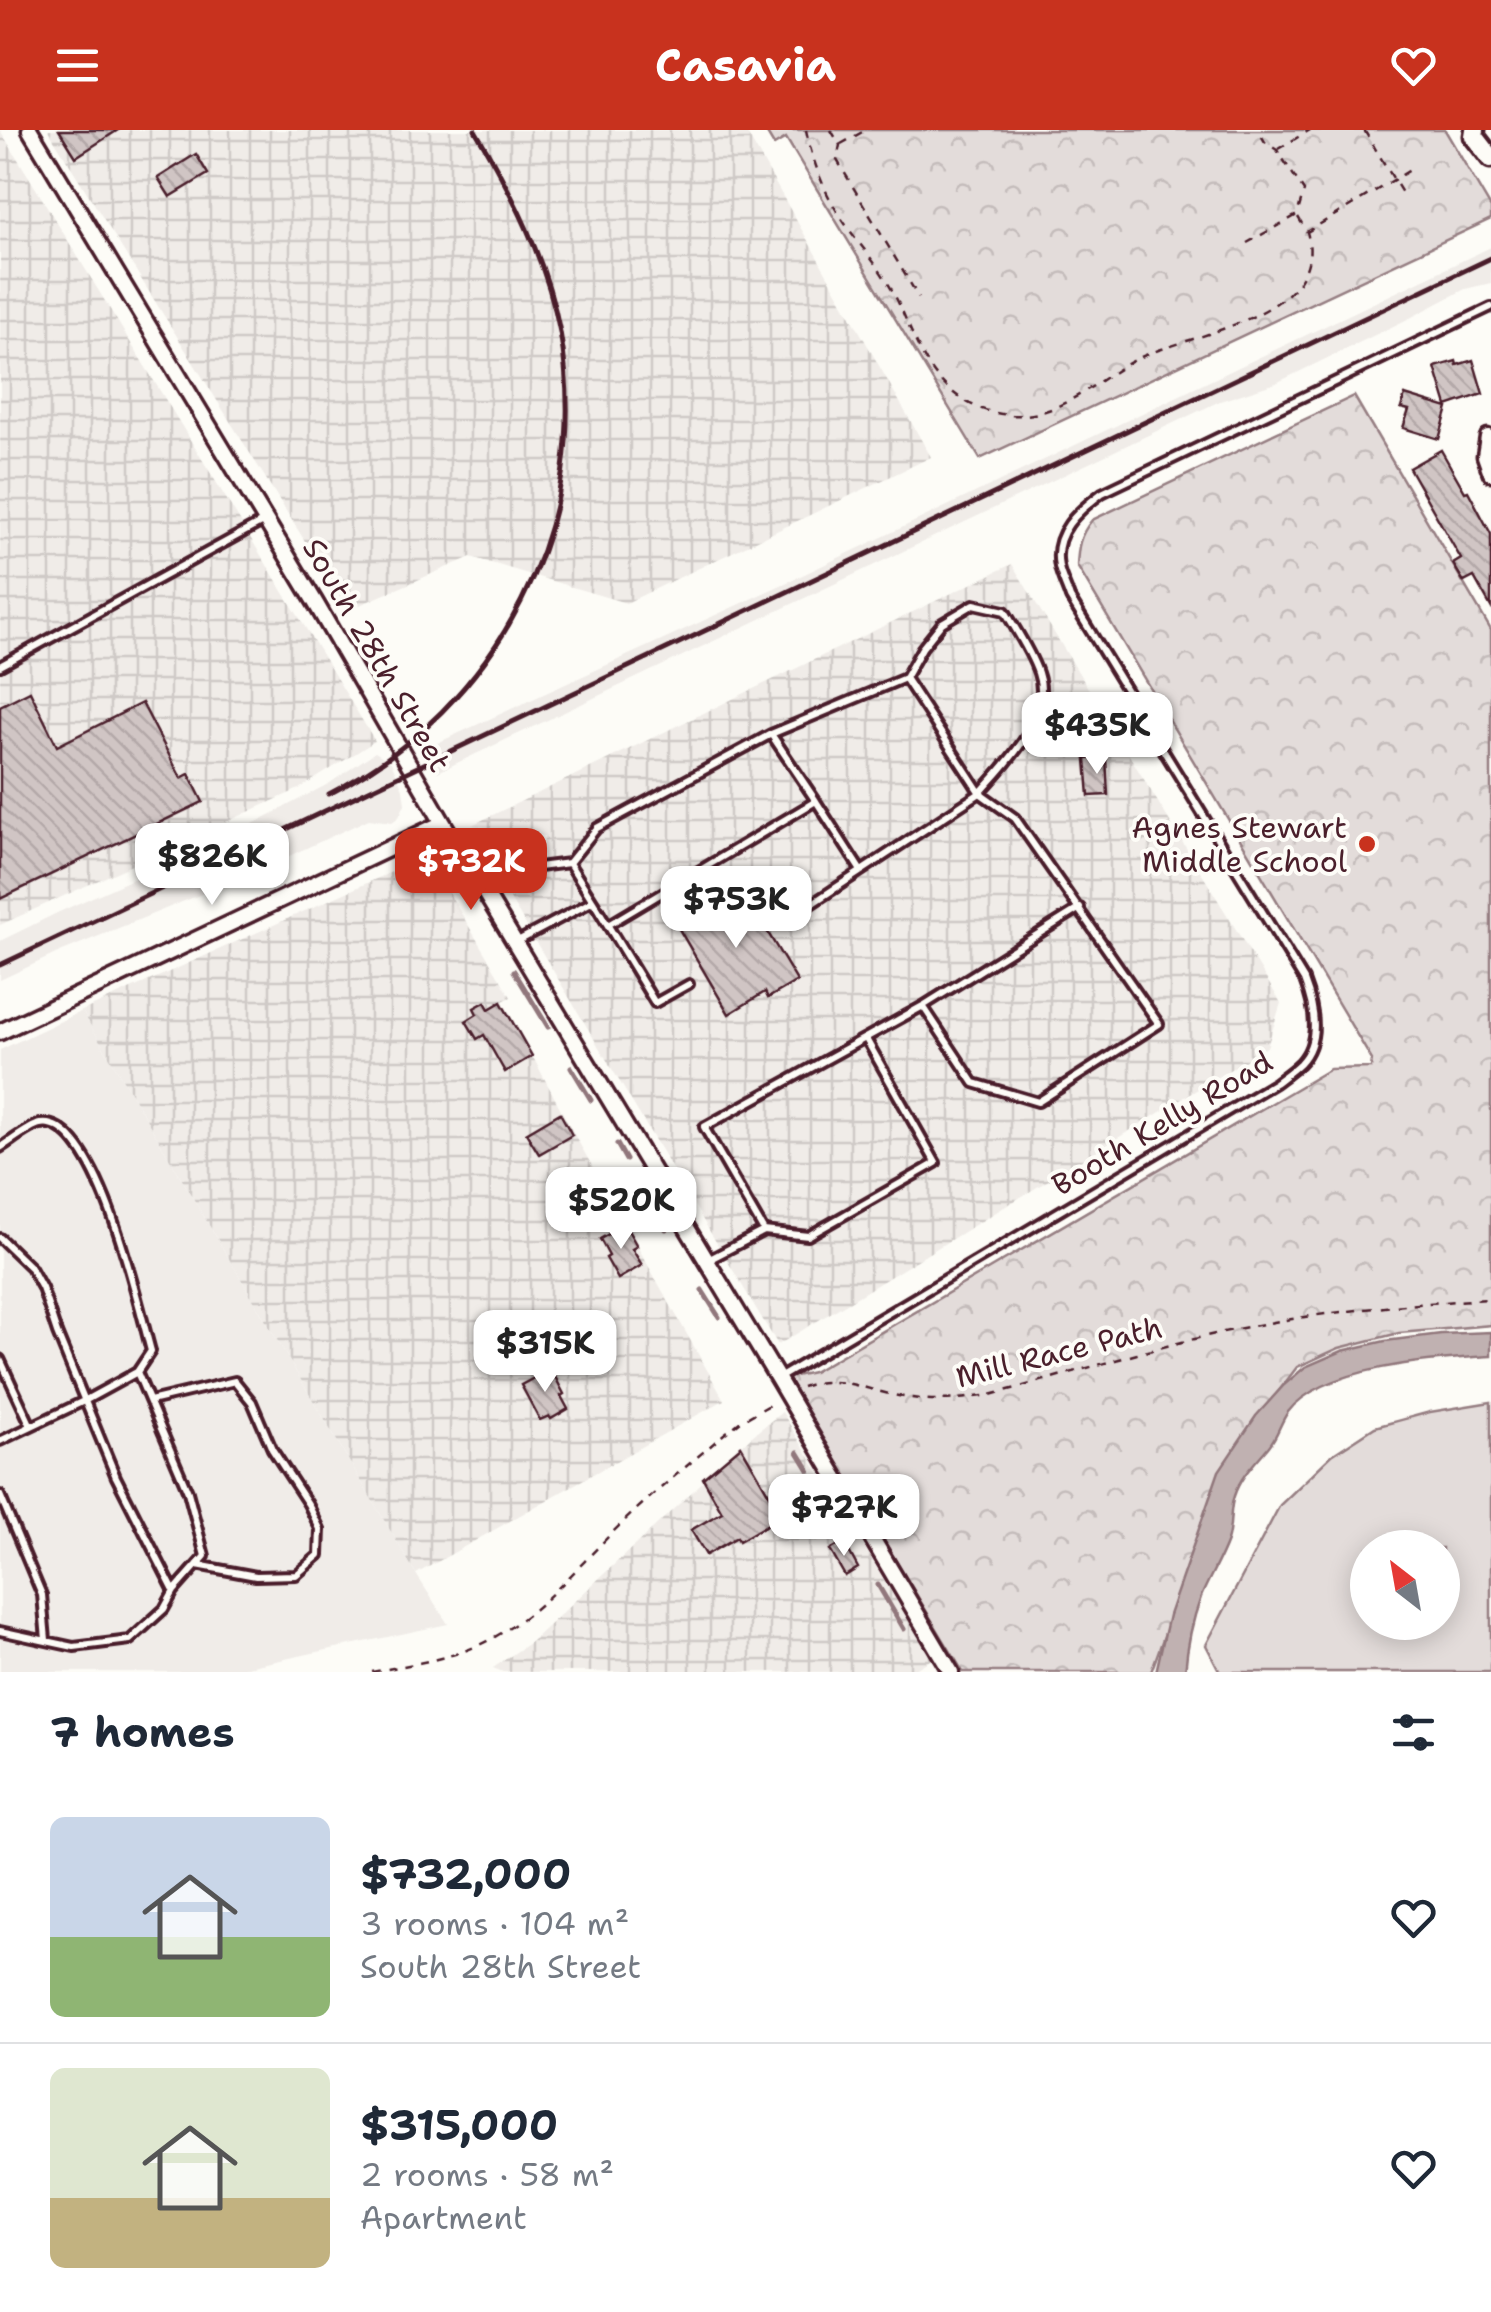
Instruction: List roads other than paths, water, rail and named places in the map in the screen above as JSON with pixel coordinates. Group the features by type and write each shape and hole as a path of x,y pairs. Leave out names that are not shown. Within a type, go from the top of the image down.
{"street":[{"name":"South 28th Street","path":"30,130 951,1672"},
{"path":"1475,130 1474,136 1491,158"},
{"path":"1488,437 1485,456 1491,472"},
{"path":"0,1032 443,824"}],"lane":[{"name":"Booth Kelly Road","path":"778,1379 1276,1083 1303,1060 1314,1034 1314,1004 1304,980 1070,598 1058,564 1062,534 1078,511 1102,493 1491,307"},
{"path":"0,666 266,520"},
{"path":"476,878 569,863 597,828 771,734 904,678 942,624 974,604 1005,611 1040,675 1040,706 1023,744 980,794 790,918"},
{"path":"904,678 980,794 1015,818 1159,1024 1038,1102 974,1083 923,1006"},
{"path":"771,734 861,872"},
{"path":"608,925 816,801"},
{"path":"569,863 655,1003 689,984"},
{"path":"515,942 592,901"},
{"path":"764,1230 704,1126 923,1006 1080,908"},
{"path":"707,1261 764,1230 808,1236 936,1163 866,1038"},
{"path":"0,1148 39,1124 60,1127 74,1141 98,1178 116,1223 151,1351 138,1372 0,1441"},
{"path":"0,1238 31,1268 42,1288 116,1477 174,1590"},
{"path":"0,1359 31,1426"},
{"path":"0,1631 74,1647 130,1640 164,1609 174,1590 205,1556 188,1492 138,1372"},
{"path":"150,1401 234,1381 252,1402 272,1449 320,1530 320,1556 296,1575 256,1576 197,1565"},
{"path":"0,1495 42,1595 46,1640"}],"waterway":[{"path":"514,971 548,1027"},
{"path":"571,1067 591,1100"},
{"path":"617,1144 626,1160"},
{"path":"655,1209 666,1229"},
{"path":"702,1290 719,1317"},
{"path":"798,1452 809,1470"},
{"path":"878,1585 904,1629"}],"railway":[{"path":"329,794 389,757 442,712 486,659 521,601 547,538 563,472 567,403 554,305 526,227 475,130"},
{"path":"0,965 1491,258"}],"place":[{"name":"Agnes Stewart Middle School","path":"1367,844"}]}
